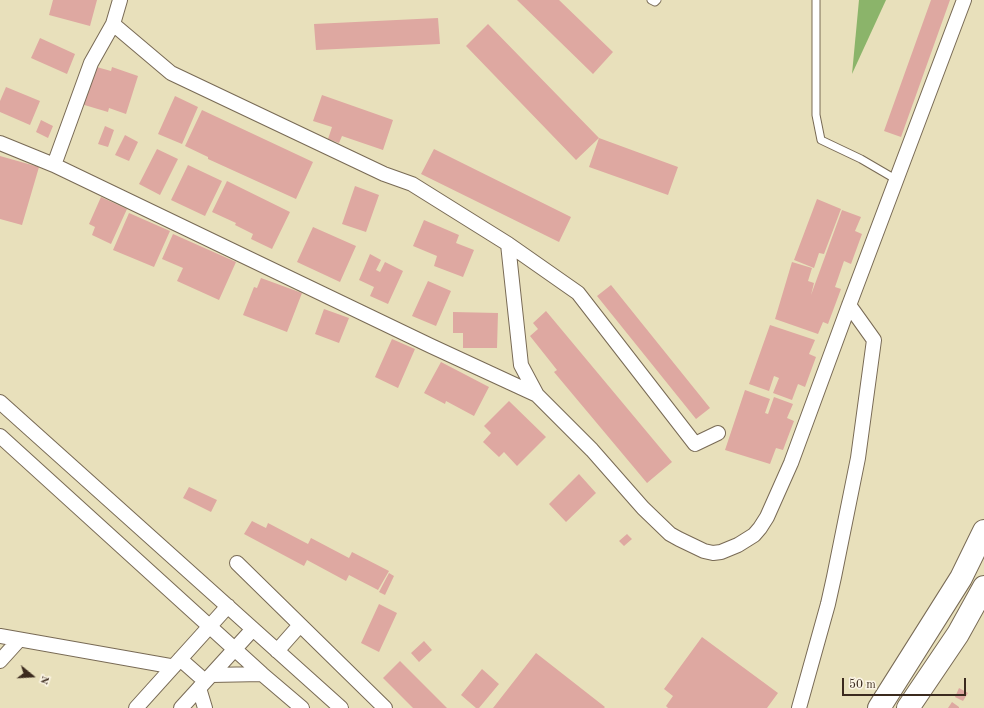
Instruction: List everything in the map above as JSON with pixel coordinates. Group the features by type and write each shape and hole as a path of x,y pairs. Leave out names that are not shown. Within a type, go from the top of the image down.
{"highway":[{"path":"879,708 961,578 984,531"},
{"path":"908,708 958,634 984,587"}],"street":[{"path":"54,165 91,63 113,24 120,0"},
{"path":"508,244 521,365 537,395 592,450 643,508 658,523 679,539 692,546 712,553 721,552 738,545 747,540 760,528 767,517 791,463 964,0"},
{"path":"113,24 171,73 384,174 412,184 508,244 578,293 695,444 718,434"},
{"path":"0,143 54,165 431,346 537,395"},
{"path":"799,708 834,577 858,458 870,377 874,340 849,305"},
{"path":"0,402 341,708"},
{"path":"0,436 262,674 302,708"},
{"path":"237,563 385,708"},
{"path":"136,708 228,606"},
{"path":"277,651 300,625"},
{"path":"181,708 253,629"},
{"path":"0,636 170,666 177,662"},
{"path":"0,660 19,640"},
{"path":"177,662 205,682 262,674"},
{"path":"205,682 205,708"}],"lane":[{"path":"651,0 655,2 657,0"},
{"path":"816,0 816,115 821,140 861,159 897,180"}],"green space":[{"path":"859,0 886,0 852,74"}],"building":[{"path":"53,0 97,0 90,26 49,15"},
{"path":"517,0 559,0 613,52 593,74"},
{"path":"931,0 950,0 901,137 884,131"},
{"path":"438,18 440,44 316,50 314,24"},
{"path":"488,24 599,138 576,160 466,46"},
{"path":"40,38 75,54 67,74 31,58"},
{"path":"93,66 111,71 112,67 138,76 126,114 109,108 108,112 81,104"},
{"path":"6,87 40,101 30,125 0,112 0,101"},
{"path":"322,95 393,120 383,150 342,136 339,143 328,139 332,127 313,121"},
{"path":"175,96 198,107 182,144 158,134"},
{"path":"202,110 313,162 296,199 208,159 208,157 185,146"},
{"path":"41,120 53,126 48,138 36,132"},
{"path":"105,126 114,130 108,147 98,144"},
{"path":"125,135 138,142 129,161 115,155"},
{"path":"599,138 678,167 668,195 589,167"},
{"path":"157,149 178,159 160,195 139,184"},
{"path":"434,149 571,217 559,242 421,174"},
{"path":"0,156 39,167 22,225 0,219"},
{"path":"188,165 222,181 205,216 171,200"},
{"path":"227,181 290,212 272,249 251,239 253,234 235,225 236,223 212,212"},
{"path":"355,186 379,195 366,232 342,224"},
{"path":"101,197 127,209 111,244 92,235 95,227 89,224"},
{"path":"817,199 841,209 824,254 819,253 814,268 794,260"},
{"path":"842,210 861,217 855,231 862,234 851,264 844,261 835,287 841,289 828,324 823,322 818,334 775,319 792,262 812,268 808,281 814,283 811,295"},
{"path":"129,213 170,231 154,267 113,250"},
{"path":"424,220 459,235 456,243 474,250 463,277 434,266 437,256 413,246"},
{"path":"313,227 356,246 340,282 297,262"},
{"path":"173,234 236,262 219,300 177,281 183,268 162,259"},
{"path":"370,254 381,260 376,270 380,272 385,262 403,271 388,304 370,296 374,287 359,280"},
{"path":"261,278 302,293 287,332 243,315 254,287 257,288"},
{"path":"428,281 451,291 436,326 412,316"},
{"path":"611,285 710,408 696,419 597,296"},
{"path":"324,309 349,318 339,343 315,334"},
{"path":"546,311 672,462 647,483 554,372 557,370 530,336 538,329 533,323"},
{"path":"453,312 498,313 497,348 463,348 463,333 453,333"},
{"path":"770,325 815,340 809,354 816,357 805,387 798,384 792,400 773,393 779,378 774,376 769,391 749,384"},
{"path":"392,339 415,349 398,388 375,377"},
{"path":"441,362 489,387 474,416 446,401 445,404 424,393"},
{"path":"745,390 770,399 765,413 768,414 774,397 793,404 787,418 794,421 783,450 776,448 770,464 725,450"},
{"path":"509,401 546,437 517,466 504,452 499,457 483,442 491,433 484,426"},
{"path":"579,474 596,493 566,522 549,504"},
{"path":"189,487 217,500 211,512 183,498"},
{"path":"252,521 266,528 268,523 308,544 311,538 349,558 352,552 389,571 378,590 349,575 346,581 307,560 304,566 244,534"},
{"path":"627,534 632,539 624,546 619,541"},
{"path":"389,573 394,576 385,595 379,592"},
{"path":"379,604 397,613 379,652 361,643"},
{"path":"702,637 778,693 767,708 668,708 666,706 673,696 664,689"},
{"path":"424,641 432,650 419,662 411,653"},
{"path":"536,653 605,707 493,708"},
{"path":"400,661 447,708 413,708 383,678"},
{"path":"482,669 499,684 479,708 476,708 461,695"},
{"path":"959,688 968,693 963,701 955,697"},
{"path":"952,702 959,707 959,708 948,708"}]}
